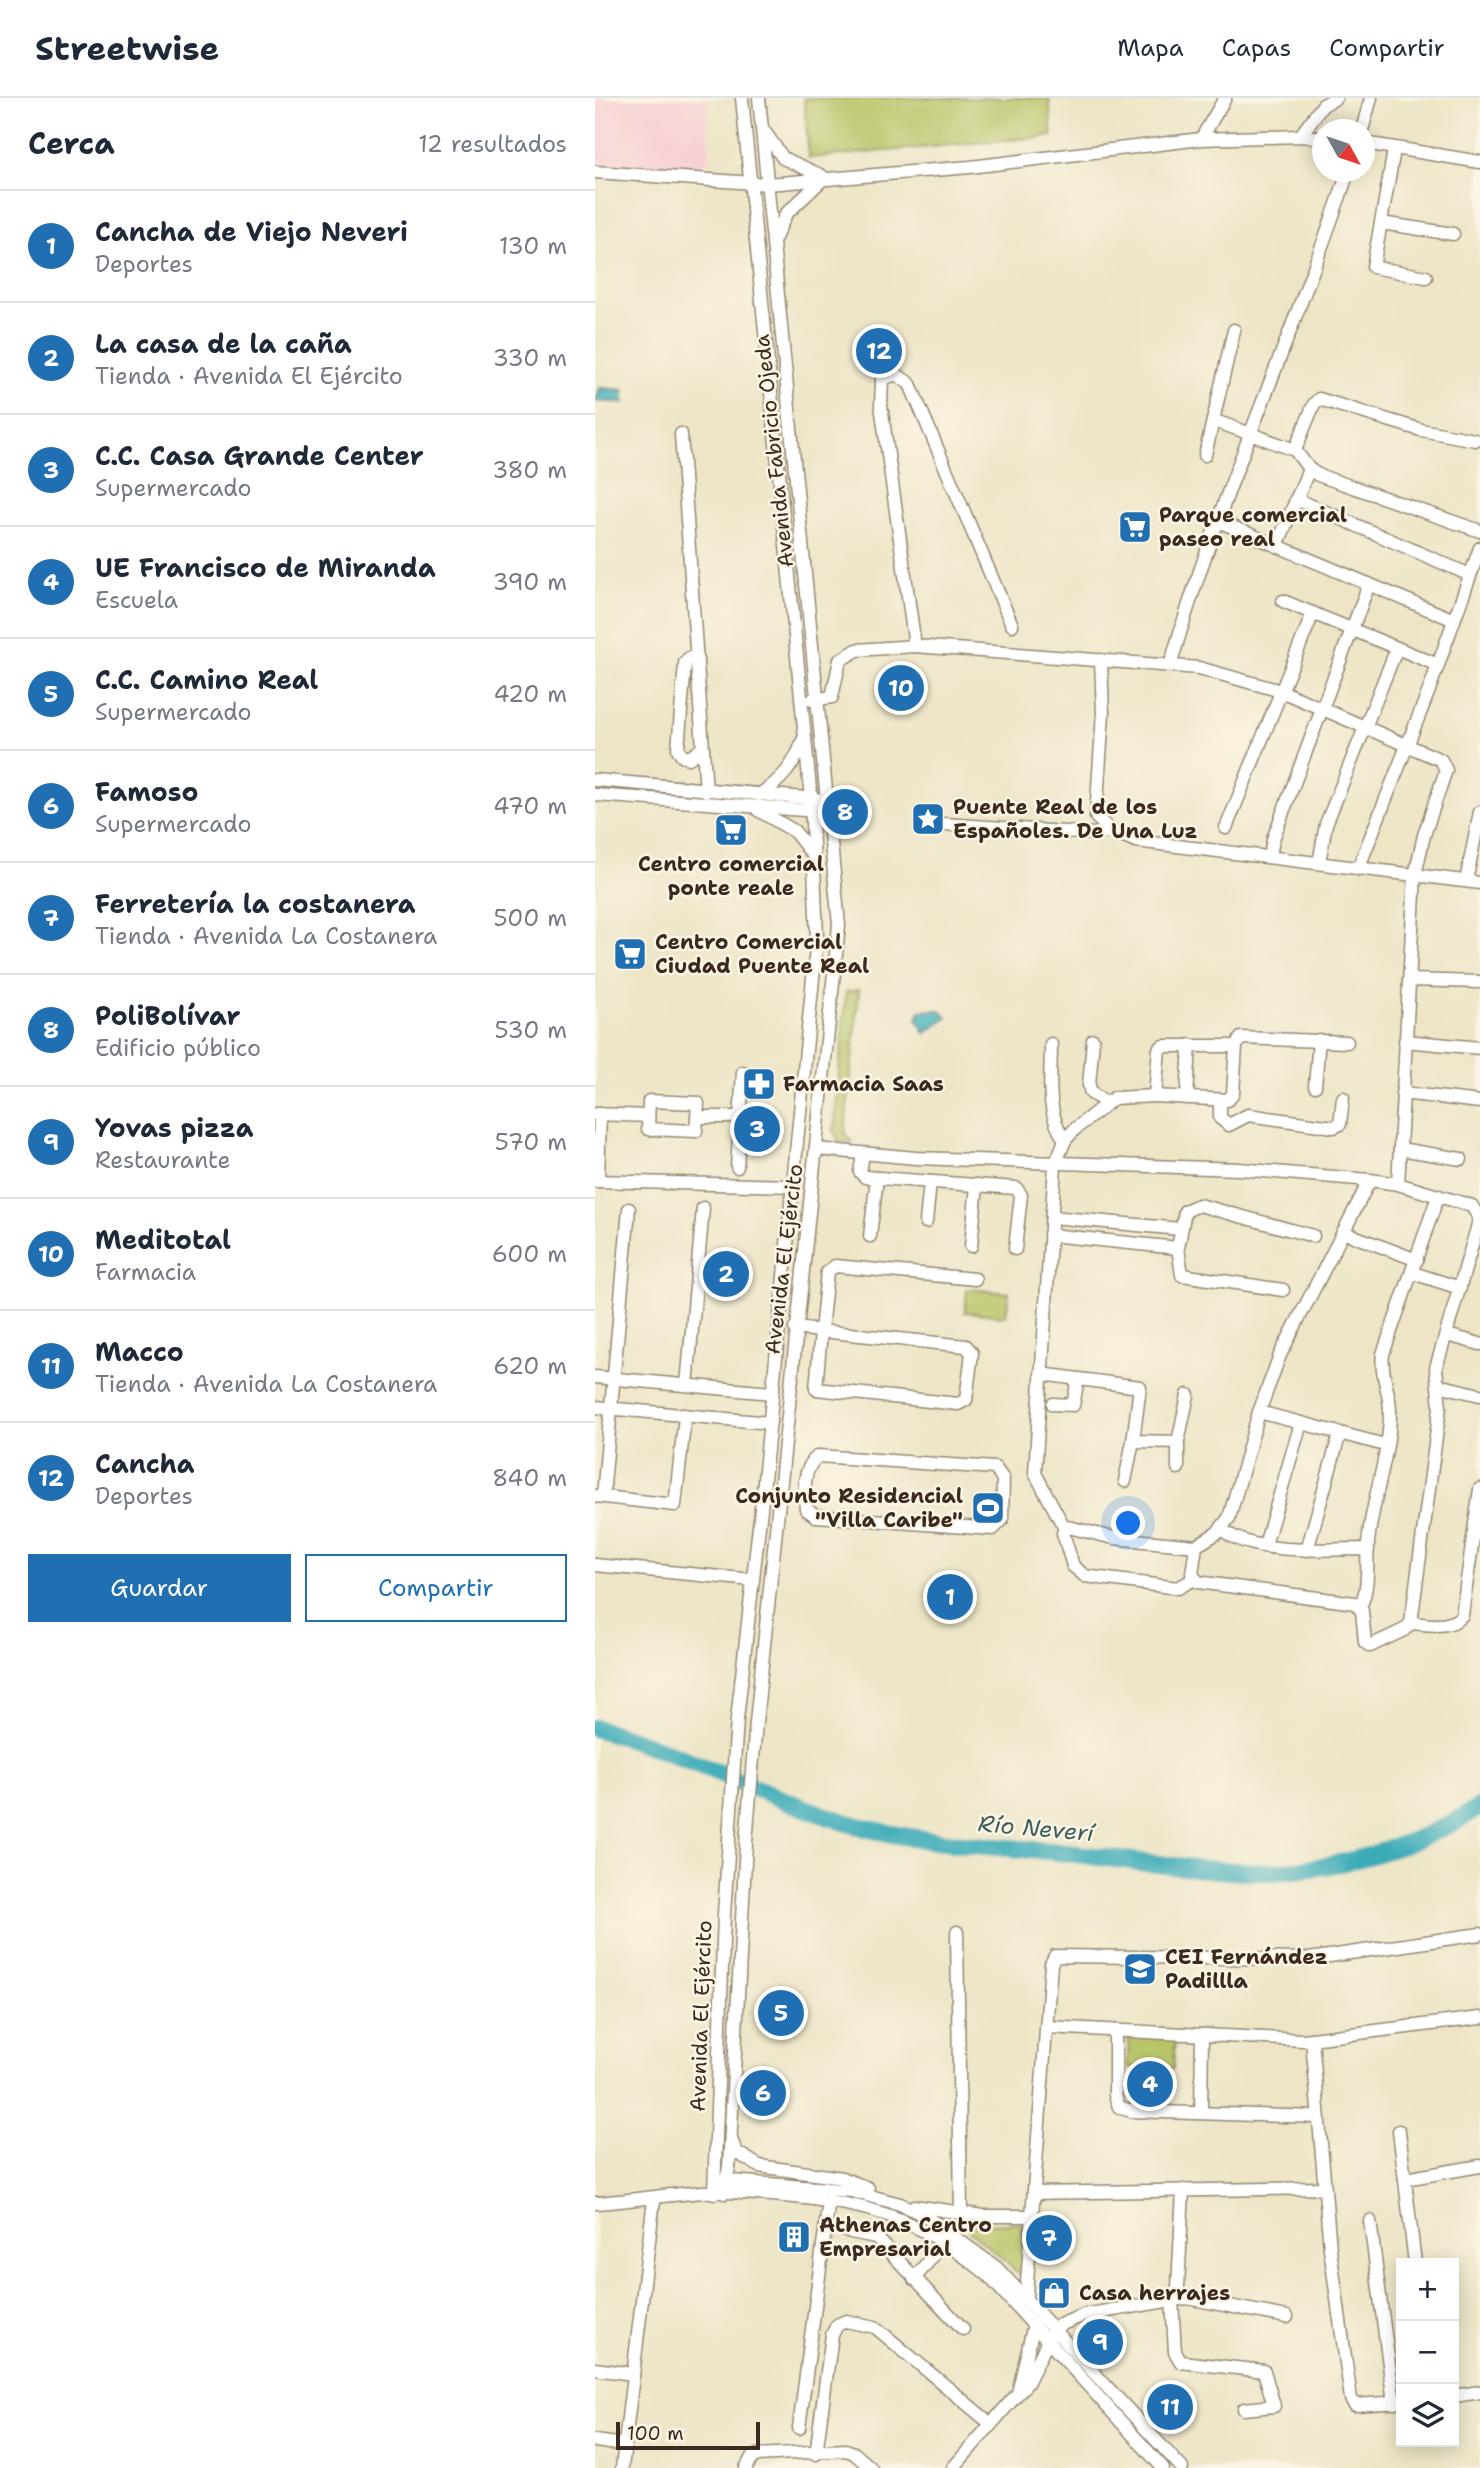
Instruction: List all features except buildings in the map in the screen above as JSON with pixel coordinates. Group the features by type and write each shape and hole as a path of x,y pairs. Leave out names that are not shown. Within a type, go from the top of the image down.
{"street":[{"name":"Avenida Fabricio Ojeda","path":"742,98 811,805"},
{"name":"Avenida Fabricio Ojeda","path":"759,98 828,806"},
{"path":"1201,139 1225,98"},
{"path":"1300,136 1317,111 1336,98"},
{"path":"1365,119 1371,98"},
{"path":"762,127 768,140 783,158 826,177"},
{"path":"595,172 768,184 826,177 970,167 1201,139 1312,137"},
{"path":"1375,146 1480,162"},
{"path":"1394,150 1373,267 1426,277"},
{"path":"773,242 786,214 826,177"},
{"path":"1171,663 1218,521 1314,273 1345,182"},
{"path":"1381,223 1453,234"},
{"path":"1205,455 1234,330"},
{"path":"915,646 881,405 882,379 896,374 910,384 1012,625"},
{"path":"1295,450 1314,404 1319,399 1421,430 1475,440"},
{"path":"1215,421 1295,450 1309,469 1318,475 1480,531"},
{"path":"681,434 706,791"},
{"path":"1277,546 1309,469"},
{"path":"1296,499 1470,575"},
{"path":"1218,521 1454,620"},
{"path":"1358,869 1438,665 1480,548"},
{"path":"1270,856 1273,839 1369,584"},
{"path":"1283,601 1438,665"},
{"path":"1226,828 1313,613"},
{"path":"801,701 832,697 835,693 837,666 846,654 915,646 1171,663 1231,675 1281,691 1441,760 1446,767 1415,875 1398,1184"},
{"path":"1319,863 1326,824 1397,648"},
{"path":"697,661 689,658 685,663 678,750 682,756 692,758 703,748"},
{"path":"1101,660 1104,713 1096,817 1111,831 1136,841 1480,883"},
{"path":"759,795 788,771 804,737"},
{"path":"595,780 759,795 811,805"},
{"path":"595,795 737,805 828,806"},
{"path":"737,805 768,814 782,822 805,843 814,856"},
{"name":"Avenida El Ejército","path":"720,2186 722,1965 737,1719 770,1423 791,1186 816,960 811,805"},
{"name":"Avenida El Ejército","path":"720,2186 730,2138 745,1843 756,1722 795,1328 838,947 828,806"},
{"path":"1466,881 1480,812"},
{"path":"944,824 1095,834 1111,831"},
{"path":"813,836 822,828 831,838"},
{"path":"1409,980 1480,982"},
{"path":"1347,1042 1245,1037 1236,1046 1233,1094 1228,1100 1124,1096 1107,1103 1065,1140 1055,1165 1035,1473 1065,1529 1064,1544 1073,1566 1081,1575 1178,1588 1194,1579 1343,1600 1360,1607"},
{"path":"1093,1040 1089,1085 1091,1093 1107,1103"},
{"path":"1315,1086 1319,1040"},
{"path":"1405,1041 1480,1048"},
{"path":"1051,1044 1051,1112 1055,1126 1065,1140"},
{"path":"1155,1096 1159,1049 1167,1044 1236,1046"},
{"path":"1187,1098 1191,1045"},
{"path":"737,1167 743,1072"},
{"path":"1402,1093 1480,1102"},
{"path":"1220,1101 1220,1118 1229,1125 1248,1115 1334,1127 1340,1124 1343,1098"},
{"path":"649,1101 698,1103 696,1131 648,1129 648,1116 649,1101"},
{"path":"648,1116 597,1114 596,1181 791,1186"},
{"path":"697,1117 740,1117"},
{"path":"817,1149 1055,1165 1100,1163 1239,1169 1370,1180 1398,1184 1477,1207 1478,1236 1459,1288 1436,1368 1439,1415 1411,1623 1404,1630 1369,1646 1365,1642 1360,1607 1367,1583 1368,1549 1390,1413 1382,1377 1383,1354 1439,1196"},
{"path":"1400,1149 1461,1159"},
{"path":"863,1154 861,1175 1020,1191 1015,1250"},
{"path":"870,1236 877,1178"},
{"path":"1065,1529 1068,1527 1114,1538 1196,1546 1222,1529 1231,1513 1259,1412 1280,1355 1370,1180"},
{"path":"926,1222 930,1182"},
{"path":"971,1246 977,1185"},
{"path":"1283,1290 1182,1275 1178,1248 1185,1211 1192,1205 1199,1205 1313,1236"},
{"path":"687,1385 703,1208"},
{"path":"629,1209 613,1409 599,1496 675,1505 685,1416"},
{"path":"1052,1217 1180,1229"},
{"path":"1343,1232 1459,1288"},
{"path":"1051,1235 1178,1248"},
{"path":"795,1328 821,1331 966,1346 972,1353 966,1400 958,1404 816,1389 821,1331 829,1268 975,1279"},
{"path":"1447,1335 1480,1344"},
{"path":"1041,1374 1140,1387 1125,1481"},
{"path":"595,1377 772,1393"},
{"path":"1053,1404 1073,1405 1078,1379"},
{"path":"1438,1385 1480,1395"},
{"path":"1178,1468 1178,1442 1188,1395"},
{"path":"595,1407 770,1423"},
{"path":"1259,1412 1385,1445"},
{"path":"1265,1545 1301,1423"},
{"path":"1307,1550 1340,1433"},
{"path":"1133,1441 1178,1442"},
{"path":"818,1456 995,1468 1003,1479 1002,1520 993,1530 816,1516 806,1509 804,1485 809,1466 818,1456"},
{"path":"780,1485 804,1485"},
{"path":"1411,1623 1449,1625 1457,1622 1462,1615 1480,1489"},
{"path":"1222,1529 1236,1539 1265,1545 1307,1550 1368,1549"},
{"path":"1194,1579 1196,1546"},
{"path":"595,1565 753,1580"},
{"path":"957,1932 961,2212"},
{"path":"1026,2296 1051,1964 1055,1955 1295,1959 1480,1934"},
{"path":"722,1965 740,1966"},
{"path":"1046,2027 1312,2039 1480,2018"},
{"path":"1115,2032 1115,2095 1119,2107 1131,2111 1318,2118"},
{"path":"1201,2113 1202,2035"},
{"path":"1312,2039 1324,2188 1351,2399 1355,2405 1362,2406 1396,2403"},
{"path":"1399,2131 1414,2258"},
{"path":"730,2138 736,2152 759,2166 842,2178 925,2215 970,2245 1026,2296 1051,2332 1163,2468"},
{"path":"1405,2179 1480,2166"},
{"path":"595,2203 654,2199 720,2186 827,2187 897,2203 961,2212 1033,2216"},
{"path":"720,2186 829,2200 893,2216 945,2241 987,2274 1034,2325 1051,2332 1182,2468"},
{"path":"1034,2193 1324,2188"},
{"path":"1183,2190 1178,2287 1172,2300 1175,2352 1181,2362 1264,2371 1274,2406 1244,2409"},
{"path":"622,2468 654,2199"},
{"path":"799,2428 829,2200"},
{"path":"1370,2221 1396,2390"},
{"path":"846,2231 876,2237 964,2329"},
{"path":"914,2279 945,2241"},
{"path":"953,2468 1017,2396 1041,2358 1051,2332 1084,2315 1187,2298 1287,2317"},
{"path":"817,2454 832,2335 837,2325 846,2321 875,2327 991,2424"},
{"path":"1017,2396 1034,2325"},
{"path":"595,2369 633,2374"},
{"path":"1459,2395 1480,2392"},
{"path":"595,2441 625,2445"},
{"path":"746,2468 751,2459 758,2455 817,2454 846,2450 854,2453 871,2468"}],"shaded area":[{"path":"595,98 706,98 710,157 700,168 595,163"}],"green space":[{"path":"804,98 1049,98 1052,136 809,158"},
{"path":"894,340 896,361 864,363 861,342"},
{"path":"859,990 845,1134 853,1142 839,1142 834,1131 846,992"},
{"path":"967,1289 1009,1293 1006,1316 965,1312"},
{"path":"934,1586 967,1587 966,1609 933,1608"},
{"path":"1129,2035 1175,2038 1173,2069 1127,2067"},
{"path":"1028,2223 1024,2278 962,2224"}],"water":[{"path":"600,388 624,390 624,403 596,401"},
{"path":"940,1010 947,1018 925,1033 917,1019 920,1011"}],"waterway":[{"name":"Río Neverí","path":"595,1728 662,1750 825,1815 883,1832 958,1844 1058,1852 1205,1869 1282,1871 1342,1862 1371,1855 1428,1834 1480,1807"}],"place":[{"name":"Cancha","path":"879,351"},
{"name":"Parque comercial paseo real","path":"1135,527"},
{"name":"Meditotal","path":"901,688"},
{"name":"PoliBolívar","path":"845,812"},
{"name":"Puente Real de los Españoles. De Una Luz","path":"928,819"},
{"name":"Centro comercial ponte reale","path":"731,830"},
{"name":"Centro Comercial Ciudad Puente Real","path":"630,954"},
{"name":"Farmacia Saas","path":"759,1084"},
{"name":"C.C. Casa Grande Center","path":"757,1129"},
{"name":"La casa de la caña","path":"726,1274"},
{"name":"Conjunto Residencial \"Villa Caribe\"","path":"988,1508"},
{"name":"Cancha de Viejo Neveri","path":"950,1597"},
{"name":"CEI Fernández Padillla","path":"1140,1969"},
{"name":"C.C. Camino Real","path":"781,2013"},
{"name":"UE Francisco de Miranda","path":"1150,2084"},
{"name":"Famoso","path":"763,2093"},
{"name":"Athenas Centro Empresarial","path":"794,2237"},
{"name":"Ferretería la costanera","path":"1049,2238"},
{"name":"Casa herrajes","path":"1054,2293"},
{"name":"Yovas pizza","path":"1100,2342"},
{"name":"Macco","path":"1170,2407"}]}
